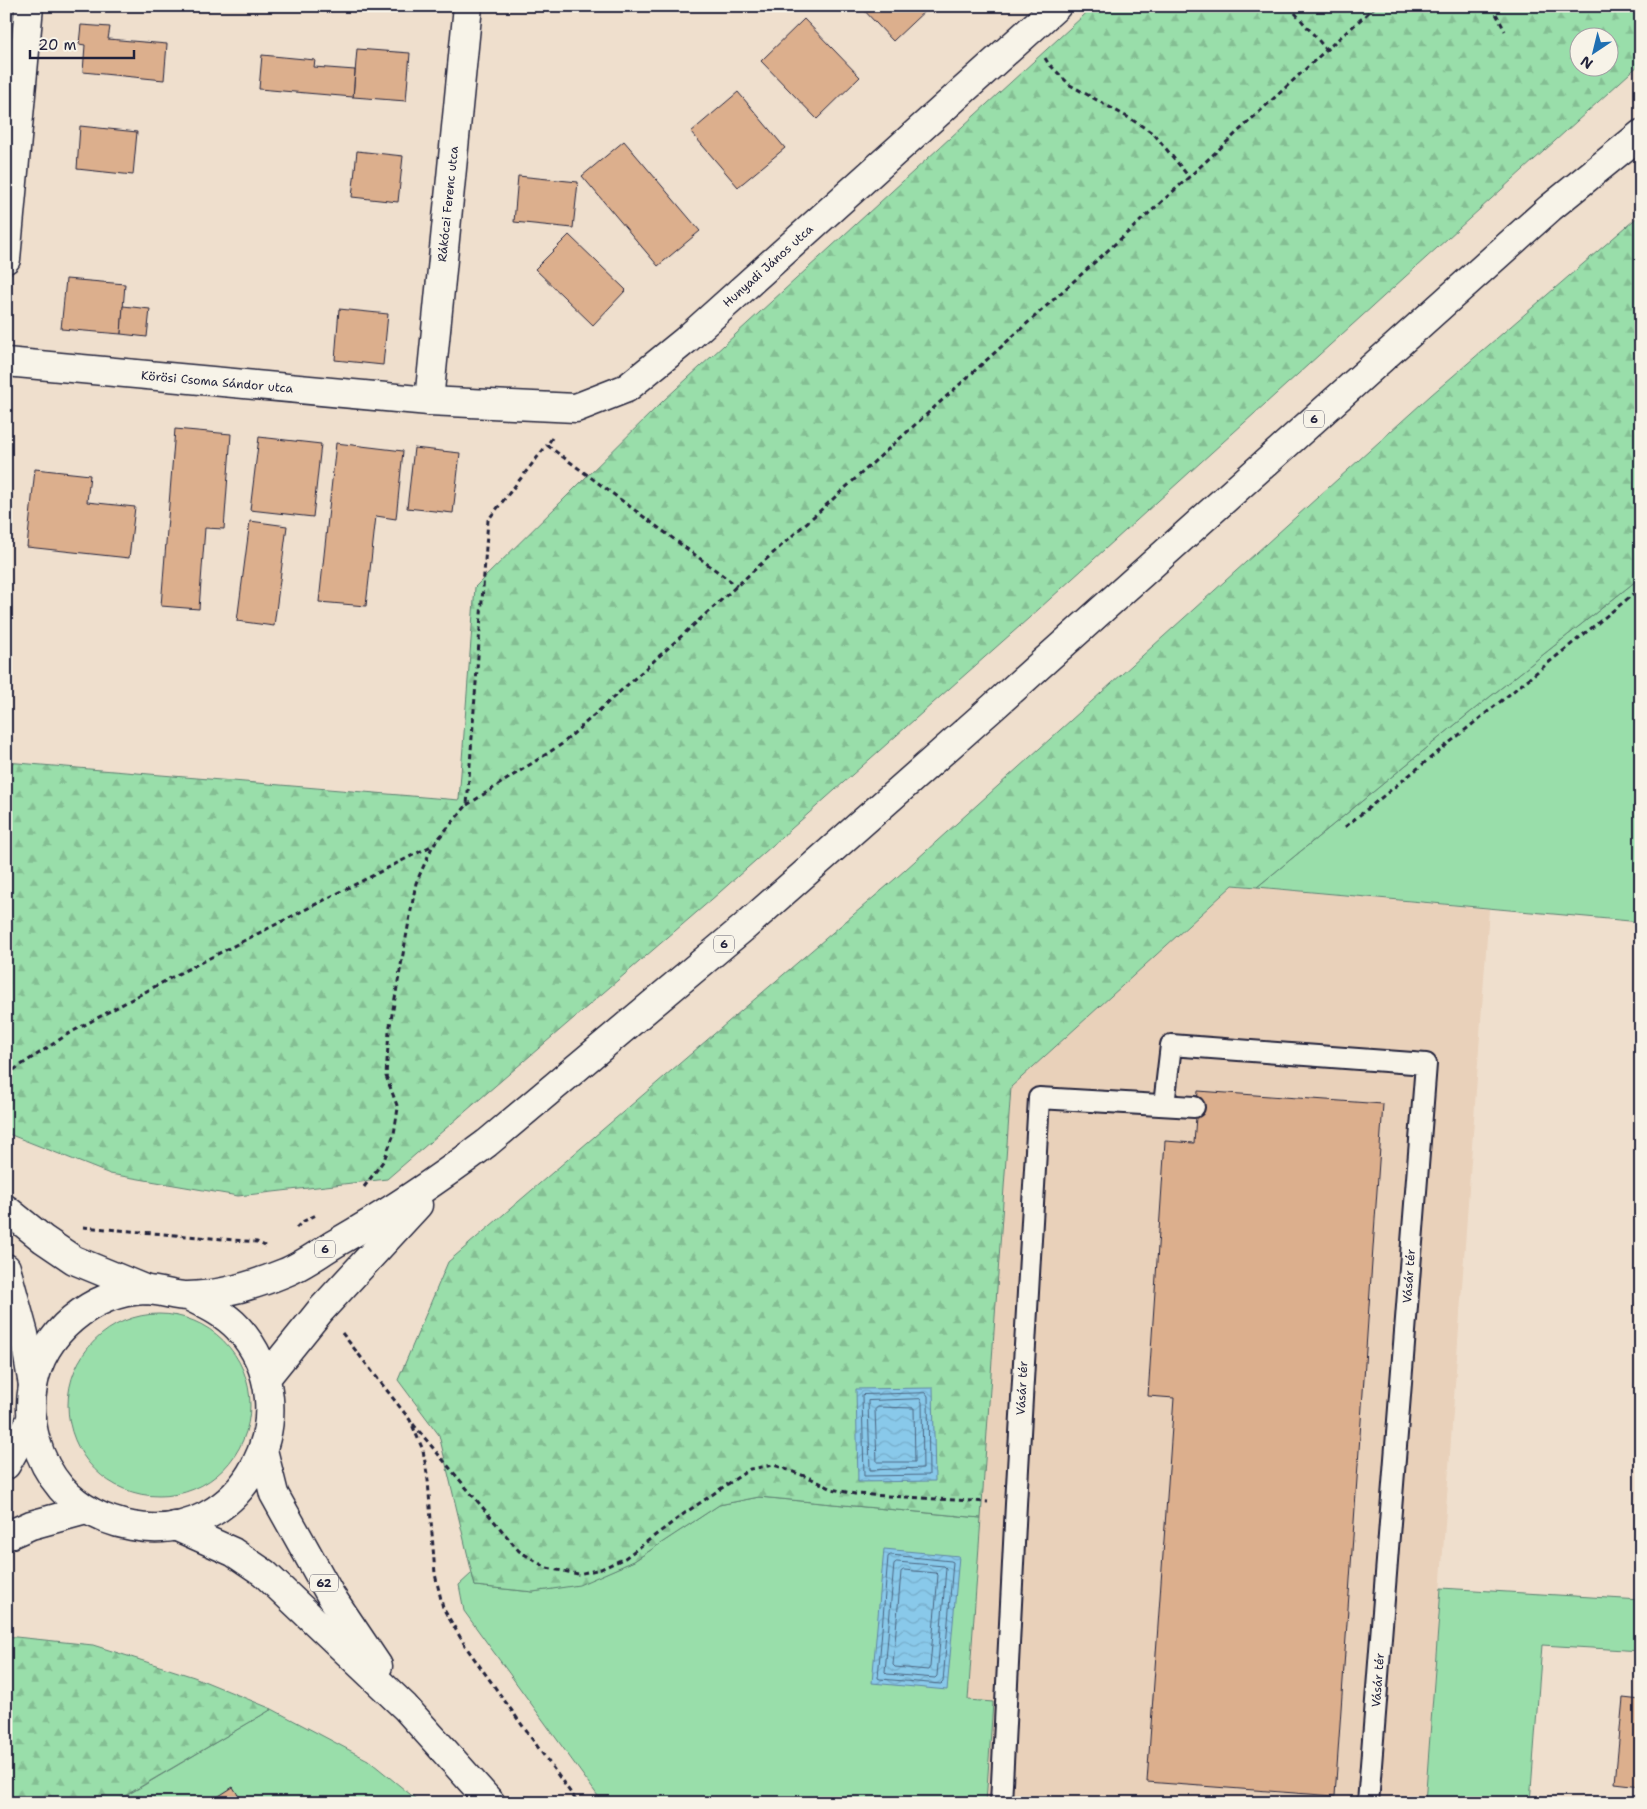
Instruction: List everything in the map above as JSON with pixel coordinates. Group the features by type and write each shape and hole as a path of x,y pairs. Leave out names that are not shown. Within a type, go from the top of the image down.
{"main road":[{"path":"6,259 29,6"},
{"name":"Rákóczi Ferenc utca","path":"428,401 468,6"},
{"name":"Hunyadi János utca","path":"428,401 576,408 627,388 686,340 1057,6"},
{"name":"6","path":"188,1296 251,1285 287,1272 376,1220 450,1171 487,1143 742,929 1006,696 1550,208 1641,134"},
{"name":"Körösi Csoma Sándor utca","path":"6,362 428,401"},
{"name":"6","path":"266,1378 320,1311 450,1171"},
{"path":"6,1209 43,1239 74,1260 147,1290"},
{"path":"6,1268 24,1334 33,1385"},
{"name":"6","path":"147,1290 188,1296 214,1308 237,1327 255,1351 266,1378 270,1414 264,1450 256,1468 244,1485 213,1512 175,1526 144,1529 114,1523 86,1510 69,1496 54,1480 43,1461 32,1418 33,1385 40,1361 53,1338 70,1321 87,1308 106,1299 126,1292 147,1290"},
{"name":"6","path":"6,1465 32,1418"},
{"name":"62","path":"264,1450 274,1494 331,1596 405,1707"},
{"path":"6,1536 31,1525 86,1510"},
{"name":"62","path":"175,1526 233,1552 264,1573 405,1707 491,1803"}],"lane":[{"name":"Vásár tér","path":"1164,1105 1171,1045 1426,1064 1368,1803"},
{"name":"Vásár tér","path":"1001,1803 1039,1098 1194,1107"}],"path":[{"path":"1289,6 1326,50"},
{"path":"358,1190 365,1186 384,1160 394,1134 398,1108 386,1076 389,1031 416,883 433,845 467,805 562,744 1376,6"},
{"path":"1492,6 1505,30"},
{"path":"1031,30 1048,63 1070,85 1154,134 1189,177"},
{"path":"467,805 488,520 576,408"},
{"path":"547,445 737,586"},
{"path":"1345,827 1641,588"},
{"path":"6,1075 68,1034 176,975 433,845"},
{"path":"295,1229 302,1222 326,1210"},
{"path":"43,1239 75,1226 257,1242 271,1249"},
{"path":"320,1311 341,1333 410,1420 519,1551 546,1568 578,1574 601,1568 625,1558 685,1512 750,1469 774,1466 810,1478 832,1489 855,1494 1016,1504"},
{"path":"410,1420 423,1450 427,1473 435,1574 443,1608 466,1647 578,1803"}],"shaded area":[{"path":"1233,885 1489,909 1425,1803 986,1803 993,1703 968,1700 1011,1087"}],"green space":[{"path":"1094,6 1641,6 1641,63 1029,618 711,900 387,1179 238,1196 110,1174 6,1133 6,762 459,800 475,587 664,400"},
{"path":"1641,214 1641,577 1467,715 1257,887 1233,885 1011,1087 981,1518 759,1497 719,1505 634,1561 579,1585 533,1592 475,1586 439,1435 398,1380 448,1262 895,879 1431,395"},
{"path":"1641,577 1641,922 1257,887 1467,715"},
{"path":"168,1314 194,1320 224,1340 244,1370 249,1387 249,1423 244,1440 224,1470 202,1486 186,1493 150,1496 132,1493 116,1486 101,1476 88,1463 78,1448 71,1432 68,1396 71,1378 78,1362 88,1347 101,1334 116,1324 132,1317"},
{"path":"759,1497 981,1518 968,1700 993,1702 986,1803 603,1803 464,1611 459,1585 472,1573 475,1586 533,1592 580,1584 634,1561 719,1505"},
{"path":"1441,1588 1641,1600 1641,1651 1542,1645 1530,1803 1425,1803"},
{"path":"6,1636 93,1645 194,1677 272,1709 113,1803 6,1803"},
{"path":"272,1709 368,1760 421,1803 114,1803"}],"water":[{"path":"933,1388 935,1481 858,1482 856,1389"},
{"path":"884,1549 959,1556 947,1690 872,1683"}],"building":[{"path":"860,6 930,6 893,41"},
{"path":"804,19 860,77 817,119 761,61"},
{"path":"81,25 110,27 108,39 167,44 164,80 83,72 85,45 79,44"},
{"path":"357,49 410,53 406,101 353,97"},
{"path":"262,55 315,60 314,67 355,70 353,97 259,89"},
{"path":"738,92 785,148 738,187 691,132"},
{"path":"80,126 137,132 133,175 77,169"},
{"path":"624,141 700,231 658,266 582,176"},
{"path":"357,151 403,156 398,202 352,197"},
{"path":"518,176 578,182 573,228 514,222"},
{"path":"569,235 626,290 593,325 535,269"},
{"path":"66,279 125,284 121,334 61,329"},
{"path":"123,306 150,309 147,337 121,334"},
{"path":"339,309 388,314 383,365 335,360"},
{"path":"175,429 231,434 224,529 205,528 199,609 161,606"},
{"path":"259,437 321,444 313,517 250,510"},
{"path":"336,443 403,451 396,519 376,516 366,606 319,602"},
{"path":"414,448 460,453 453,513 407,508"},
{"path":"35,469 90,475 87,502 135,507 129,558 27,547"},
{"path":"250,521 287,526 274,626 237,621"},
{"path":"1198,1091 1383,1104 1335,1796 1147,1782 1174,1398 1148,1396 1165,1141 1194,1143"},
{"path":"1623,1698 1641,1700 1641,1786 1615,1783"},
{"path":"233,1787 243,1803 208,1803"}]}
